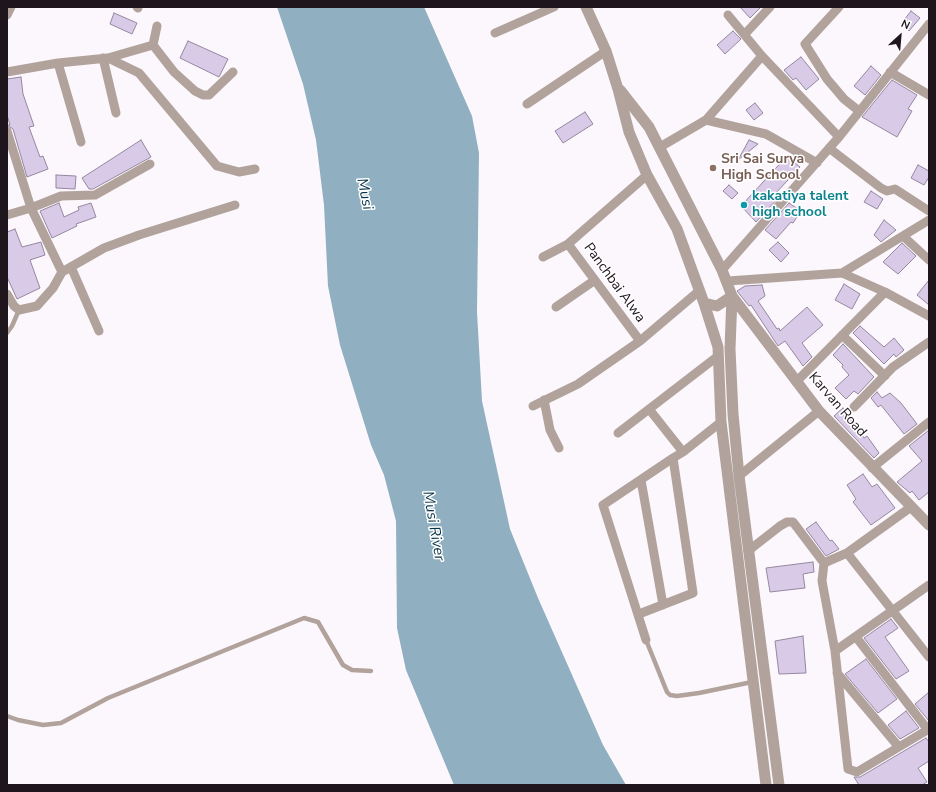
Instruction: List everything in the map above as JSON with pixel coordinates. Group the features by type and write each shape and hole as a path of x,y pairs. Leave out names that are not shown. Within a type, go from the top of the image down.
{"street":[{"path":"7,15 12,7"},
{"path":"495,33 554,7"},
{"name":"Karvan Road","path":"586,7 606,52 618,89 629,132 648,175 677,230 704,302 718,348 721,422 766,785"},
{"path":"745,34 770,7"},
{"path":"839,7 805,44 827,79 844,99 859,111"},
{"path":"728,15 762,56 839,137"},
{"path":"722,270 839,137 929,24"},
{"path":"157,26 153,45 174,72 195,91 203,95 209,94 233,72"},
{"path":"7,72 58,63 106,58 153,45"},
{"path":"527,104 606,52"},
{"path":"660,147 706,120 762,56"},
{"path":"106,58 116,113"},
{"path":"106,58 139,73 218,166 239,172 255,168"},
{"path":"58,63 81,142"},
{"path":"890,72 929,95"},
{"name":"Karvan Road","path":"618,89 649,127 728,281 732,296 819,411 872,468 929,525"},
{"path":"706,120 766,134 817,163"},
{"path":"7,131 32,208 62,272"},
{"path":"829,148 881,188 887,191 895,189 929,211"},
{"path":"7,216 32,208 60,196 95,195 150,164"},
{"name":"Panchbai Alwa","path":"648,175 568,244 640,341 699,291"},
{"path":"7,294 14,306 19,310 37,306 52,288 62,272 104,248 140,234 235,205"},
{"path":"842,274 929,220"},
{"path":"903,236 929,260"},
{"path":"543,256 568,244"},
{"path":"71,266 99,331"},
{"path":"728,281 842,274 885,292 929,316"},
{"path":"556,307 595,280"},
{"path":"796,382 885,292"},
{"path":"704,302 717,306 732,296"},
{"path":"732,296 730,349 733,414 748,551 779,785"},
{"path":"842,335 885,376"},
{"path":"532,406 578,384 640,341"},
{"path":"854,407 893,367 929,342"},
{"path":"618,433 718,356"},
{"path":"544,400 550,430 559,448"},
{"path":"649,409 683,452"},
{"path":"739,476 819,411"},
{"path":"646,640 603,504 683,452 721,422"},
{"path":"872,468 929,422"},
{"path":"639,614 693,593 673,458"},
{"path":"641,480 663,605"},
{"path":"824,563 847,553 911,507"},
{"path":"748,551 780,526 787,522 793,522 824,563 822,581 835,652 848,770 857,772 898,746 929,729 856,636"},
{"path":"847,553 929,657"},
{"path":"835,652 929,585"},
{"path":"837,673 898,746"}],"lane":[{"path":"7,333 19,310"},
{"path":"7,716 18,720 43,725 61,723 108,698 304,618 318,622 343,665 352,670 371,671"},
{"path":"646,640 666,692 670,695 677,696 699,693 753,682"}],"water":[{"path":"277,7 424,7 472,116 479,153 477,312 482,401 510,529 538,598 603,745 626,785 454,785 406,670 397,628 396,521 384,475 371,445 340,345 328,286 324,205 316,140 303,84"}],"building":[{"path":"740,7 761,7 750,18"},
{"path":"911,11 920,18 909,31 901,24"},
{"path":"114,13 137,23 132,34 110,24"},
{"path":"733,31 741,39 725,54 717,45"},
{"path":"188,41 228,59 219,77 180,58"},
{"path":"801,57 819,79 806,90 796,78 793,80 784,70"},
{"path":"871,66 881,75 865,95 854,86"},
{"path":"21,77 23,94 34,126 29,127 40,157 43,156 48,169 27,177 13,129 7,125 10,125 7,115 7,79"},
{"path":"892,80 917,95 908,109 912,111 897,137 862,117"},
{"path":"755,103 763,113 754,120 746,110"},
{"path":"585,112 593,124 563,143 555,131"},
{"path":"141,140 151,157 93,189 89,189 82,178"},
{"path":"749,140 758,144 738,160"},
{"path":"787,156 800,167 775,194 779,197 756,222 741,206"},
{"path":"918,165 929,171 929,177 924,185 911,178"},
{"path":"56,175 76,176 75,189 56,188"},
{"path":"729,185 738,193 732,199 723,191"},
{"path":"871,191 883,199 877,209 864,202"},
{"path":"59,203 64,217 79,210 78,207 91,203 96,217 76,224 77,226 52,238 40,211"},
{"path":"789,203 801,211 793,223 791,222 776,239 765,230"},
{"path":"884,220 896,230 881,242 874,235"},
{"path":"15,229 22,247 41,242 45,255 30,260 40,288 17,299 7,277 7,232"},
{"path":"778,242 789,253 781,262 769,250"},
{"path":"902,243 916,256 898,274 883,262"},
{"path":"929,280 929,305 917,295"},
{"path":"844,284 860,294 852,309 835,300"},
{"path":"762,285 765,296 758,301 777,329 779,328 780,331 807,307 823,325 802,343 812,357 803,366 785,341 778,346 751,305 749,306 737,291 745,286"},
{"path":"860,326 884,347 894,338 904,350 896,357 894,354 884,364 853,333"},
{"path":"843,344 874,377 858,394 854,391 846,399 835,388 849,375 842,367 843,365 833,355"},
{"path":"877,392 882,398 890,393 901,403 917,424 904,434 881,405 878,407 871,398"},
{"path":"843,408 864,438 867,436 879,453 874,458 834,416"},
{"path":"929,430 929,492 919,500 912,491 910,493 897,482 922,461 909,446"},
{"path":"863,474 872,487 877,484 895,508 871,525 853,502 856,499 847,485"},
{"path":"816,522 830,541 832,540 839,549 826,556 806,529"},
{"path":"813,562 814,572 803,574 805,588 770,592 766,568"},
{"path":"891,619 898,628 885,637 909,671 896,679 864,638"},
{"path":"803,636 806,673 779,674 775,641"},
{"path":"866,659 897,699 878,713 845,674"},
{"path":"929,692 929,721 915,704"},
{"path":"906,711 919,728 900,739 888,725"},
{"path":"926,738 929,742 929,761 918,768 927,782 922,785 859,785 854,777 860,777"}],"place":[{"name":"Sri Sai Surya High School","path":"713,168"},
{"name":"kakatiya talent high school","path":"744,205"}],"water label":[{"name":"Musi","path":"364,194"},
{"name":"Musi River","path":"433,526"}]}
